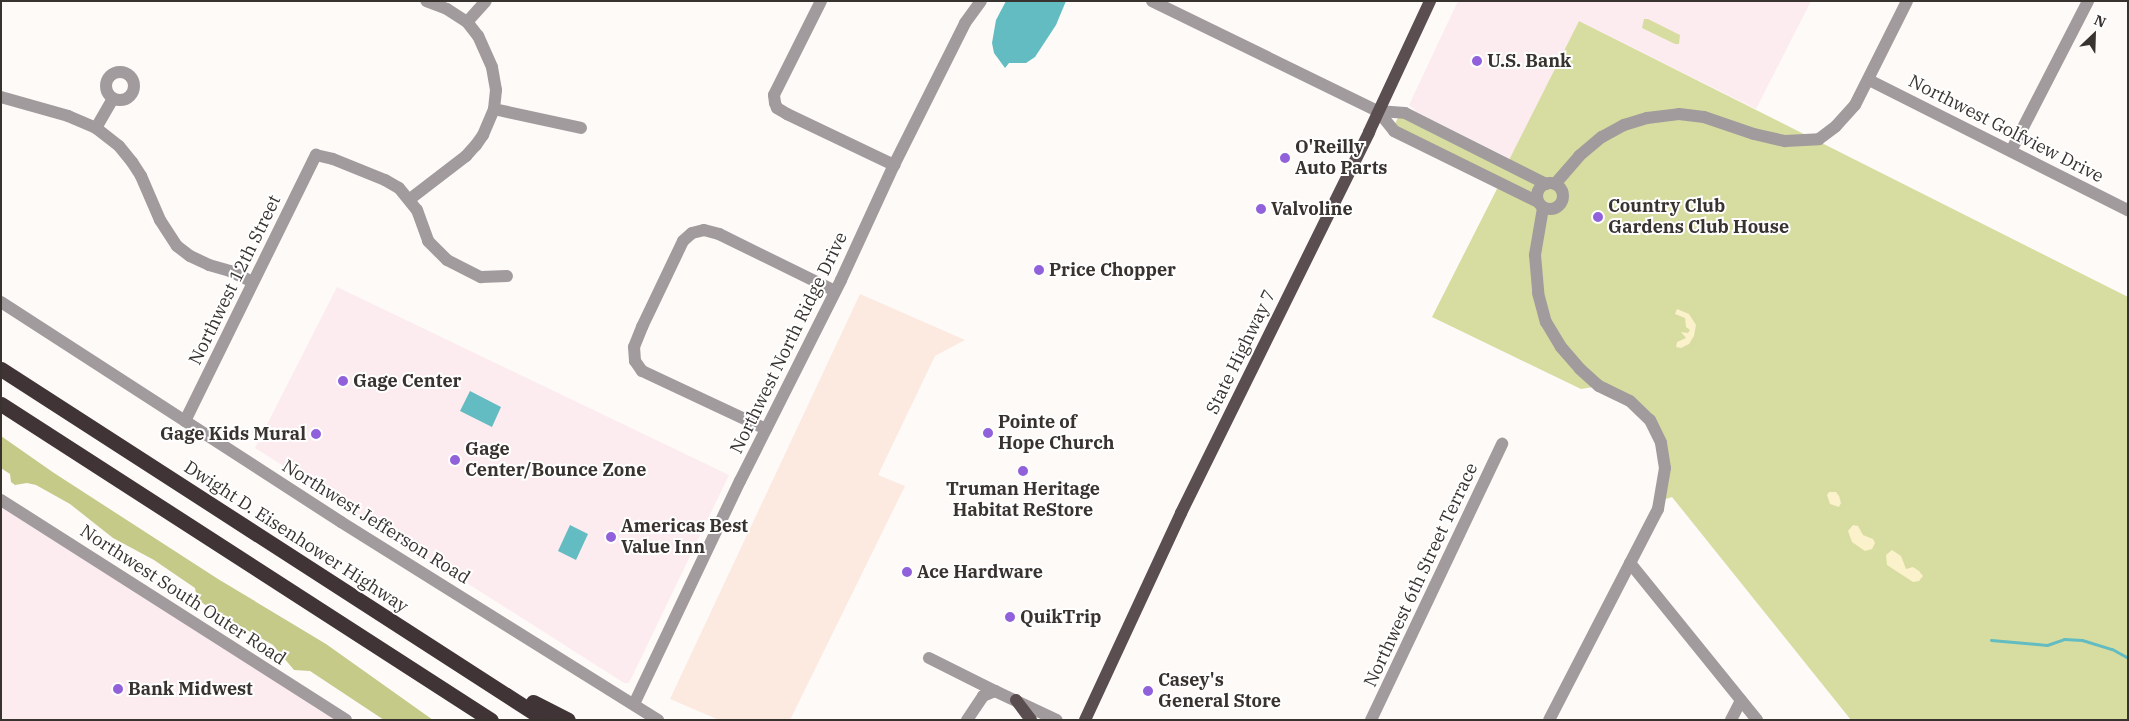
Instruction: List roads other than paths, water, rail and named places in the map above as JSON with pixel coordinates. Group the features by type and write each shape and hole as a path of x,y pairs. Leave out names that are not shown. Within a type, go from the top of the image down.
{"highway":[{"name":"Dwight D. Eisenhower Highway","path":"1,369 545,720"},
{"path":"1,404 491,720"},
{"path":"454,661 568,720"}],"main road":[{"name":"State Highway 7","path":"1085,720 1181,513 1430,1"},
{"path":"1016,700 1031,720"}],"street":[{"path":"426,1 447,8 467,22 478,36 492,67 496,90 494,109 483,134 471,150 410,199 417,210 428,241 447,260 481,277 508,276"},
{"path":"467,22 486,1"},
{"path":"820,1 774,95 771,105 894,166"},
{"name":"Northwest North Ridge Drive","path":"634,704 894,166 965,24 981,1"},
{"path":"1152,1 1378,111 1405,113 1550,184 1563,194 1565,204 1552,210 1541,205 1394,131 1378,111"},
{"path":"1549,720 1658,509 1665,468 1661,443 1650,420 1630,401 1599,386 1562,347 1546,322 1538,293 1535,256 1541,205 1539,189 1550,184 1602,138 1624,125 1647,118 1679,114 1704,117 1754,134 1785,141 1819,139 1836,126 1855,105 1907,1"},
{"path":"2011,151 2088,1"},
{"name":"Northwest Golfview Drive","path":"1868,80 2128,210"},
{"path":"1,97 68,116 96,128 119,146 132,162 141,176 160,220 177,246 190,256 253,282"},
{"path":"96,128 113,98"},
{"path":"494,109 581,128"},
{"name":"Northwest 12th Street","path":"185,421 316,155 332,159 386,180 410,199"},
{"path":"766,429 642,371 635,361 634,347 642,327 683,241 692,233 704,230 719,234 835,291"},
{"name":"Northwest Jefferson Road","path":"1,302 585,676 658,720"},
{"name":"Northwest 6th Street Terrace","path":"1371,720 1502,444"},
{"name":"Northwest South Outer Road","path":"1,500 346,720"},
{"path":"1630,562 1757,720"},
{"path":"929,658 1057,720"},
{"path":"967,720 983,696 995,691"},
{"path":"1731,720 1741,700"}],"water":[{"path":"1006,1 1066,1 1056,25 1035,57 1026,63 1009,63 1005,68 994,53 992,43 996,20"},
{"path":"470,391 501,407 492,427 460,411"},
{"path":"570,525 588,534 576,560 558,551"}],"waterway":[{"path":"1991,640 2047,645 2064,639 2082,640 2112,649 2128,658"}],"place":[{"name":"U.S. Bank","path":"1477,61"},
{"name":"O'Reilly Auto Parts","path":"1285,158"},
{"name":"Valvoline","path":"1261,209"},
{"name":"Country Club Gardens Club House","path":"1598,217"},
{"name":"Price Chopper","path":"1039,270"},
{"name":"Gage Center","path":"343,381"},
{"name":"Pointe of Hope Church","path":"988,433"},
{"name":"Gage Kids Mural","path":"316,434"},
{"name":"Gage Center/Bounce Zone","path":"455,460"},
{"name":"Truman Heritage Habitat ReStore","path":"1023,471"},
{"name":"Americas Best Value Inn","path":"611,537"},
{"name":"Ace Hardware","path":"907,572"},
{"name":"QuikTrip","path":"1010,617"},
{"name":"Bank Midwest","path":"118,689"},
{"name":"Casey's General Store","path":"1148,691"}]}
